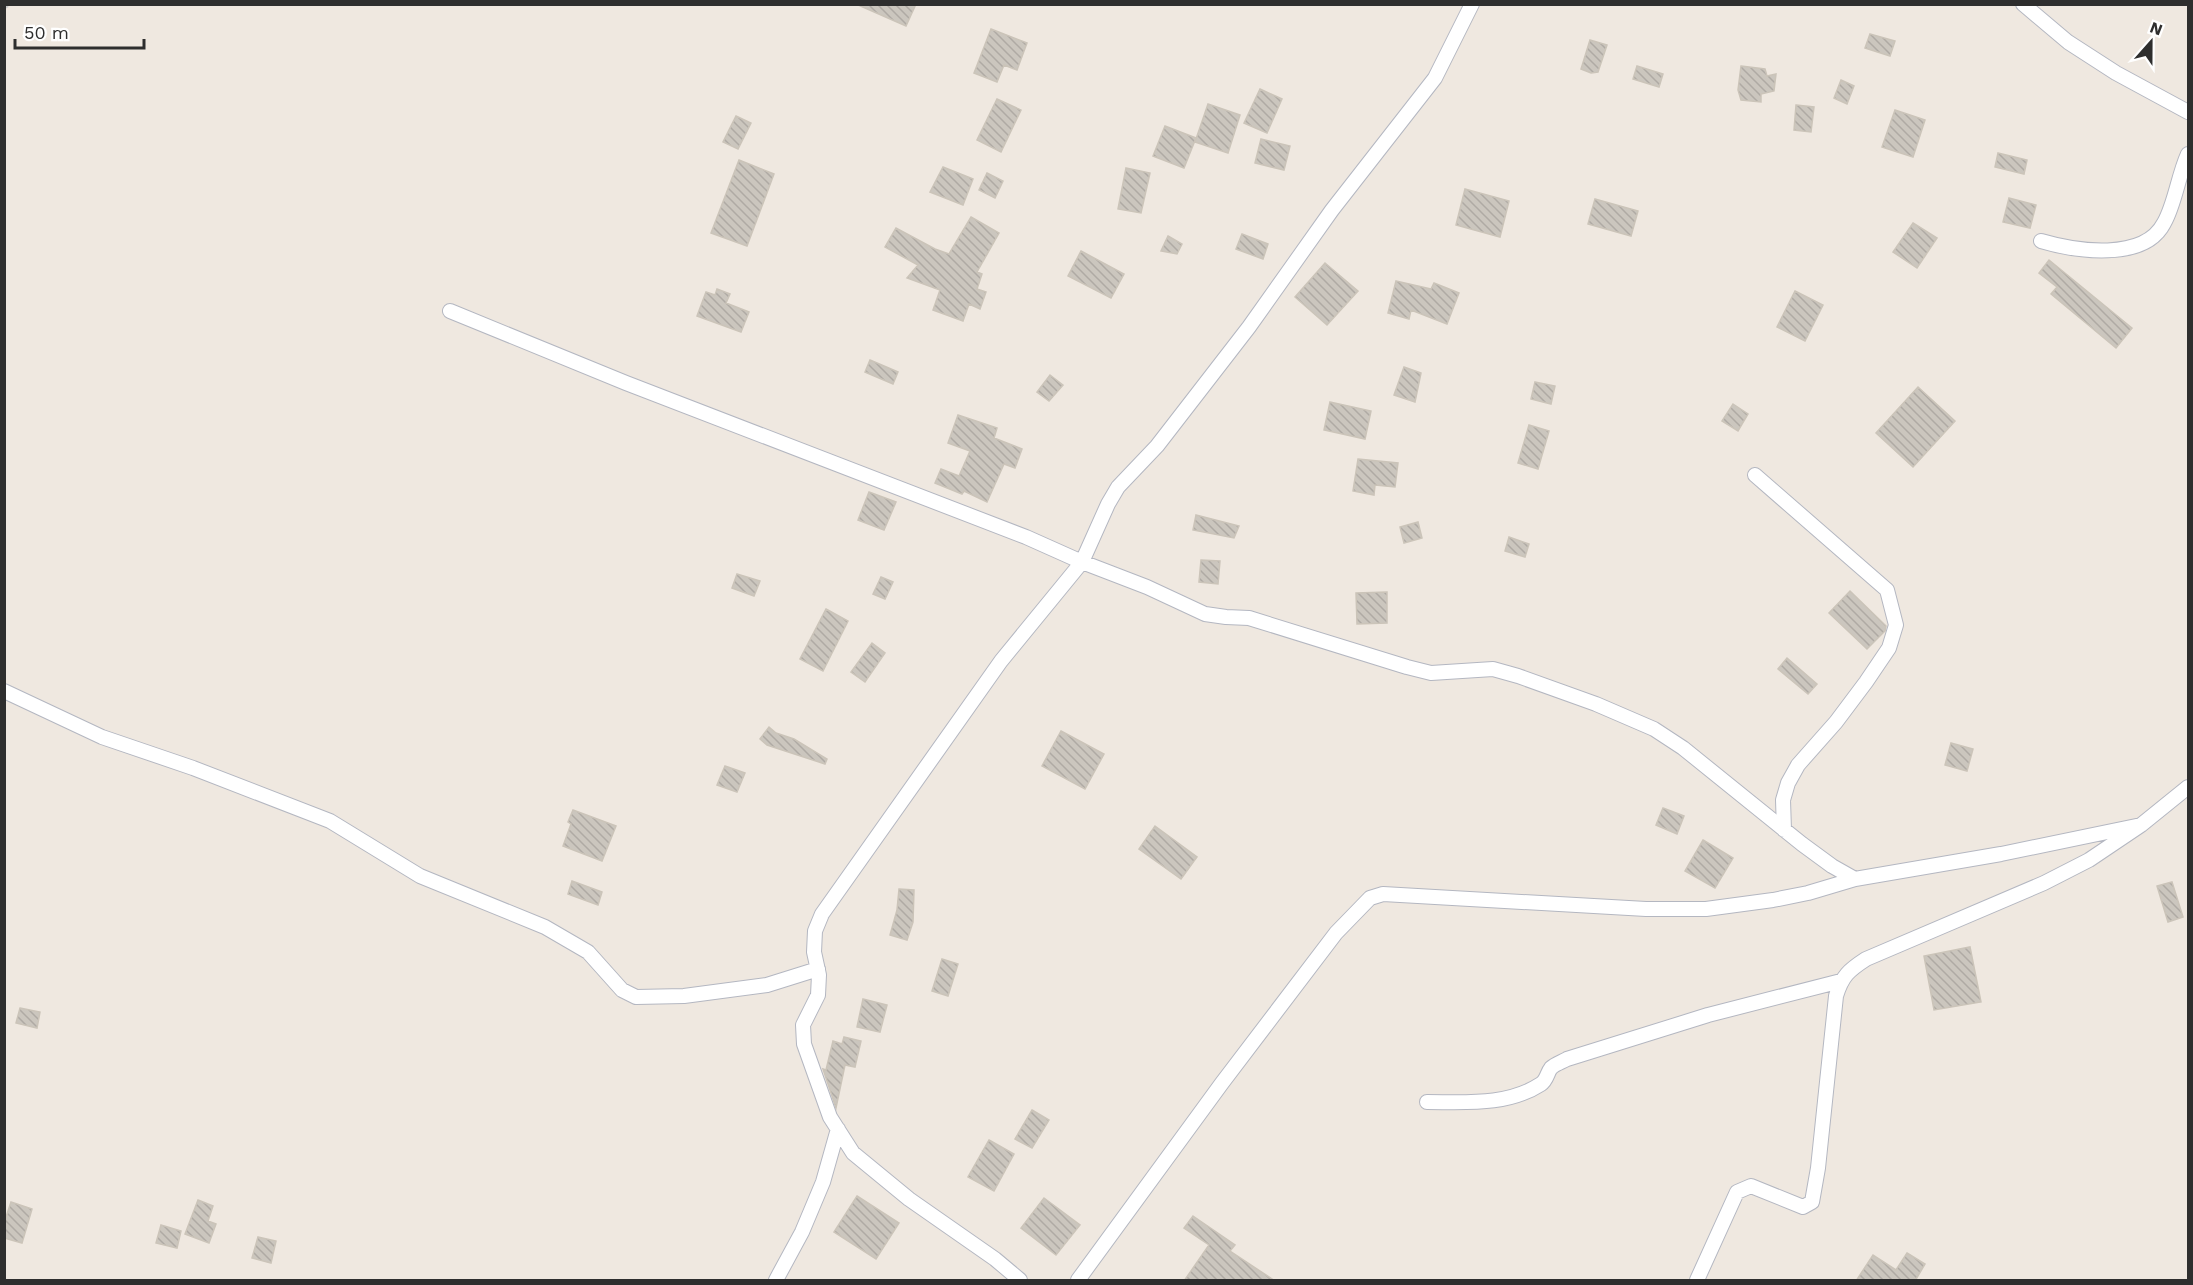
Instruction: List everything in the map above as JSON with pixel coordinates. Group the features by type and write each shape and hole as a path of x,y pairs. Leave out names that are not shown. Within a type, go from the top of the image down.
{"street":[{"path":"1020,1281 994,1259 909,1199 853,1153 830,1117 804,1044 804,1025 818,995 819,975 814,952 815,931 822,914 1001,661 1082,562 1118,487 1157,446 1221,364 1332,210 1435,78 1472,4"},
{"path":"2023,4 2068,42 2107,67 2188,112"},
{"path":"2041,241 2066,248 2091,249 2120,249 2134,247 2144,242 2158,233 2165,222 2188,154"},
{"path":"450,311 626,383 1026,537 1082,562 1148,587 1205,614 1249,618 1407,667 1431,672 1493,669 1596,704 1654,729 1683,748 1784,830 1832,866 1856,879"},
{"path":"1755,475 1887,590 1896,625 1889,648 1866,682 1836,722 1798,765 1788,783 1783,800 1784,830"},
{"path":"4,691 102,737 193,768 330,821 420,876 554,932 588,952 622,990 636,997 684,996 767,985 818,969"},
{"path":"1697,1281 1737,1192 1751,1186 1803,1207 1812,1202 1818,1168 1836,996 1841,981 1852,968 1866,959 2044,883 2089,860 2141,825 2188,787"},
{"path":"1078,1281 1296,984 1336,933 1370,898 1383,894 1646,909 1706,909 1773,900 1856,879 2001,854 2141,825"},
{"path":"1427,1102 1479,1102 1504,1099 1525,1093 1544,1082 1551,1068 1567,1059 1708,1015 1841,981"},
{"path":"776,1281 802,1232 823,1182 838,1129"}],"path":[{"path":"4,8 11,4"}],"building":[{"path":"856,4 916,4 906,26"},
{"path":"991,29 1027,43 1017,70 1004,65 997,82 974,73"},
{"path":"1870,34 1895,41 1890,56 1865,48"},
{"path":"1590,40 1607,45 1598,72 1591,73 1581,69"},
{"path":"1637,66 1663,74 1659,87 1633,79"},
{"path":"1741,66 1765,69 1767,76 1776,74 1774,91 1761,94 1761,102 1741,100 1738,90"},
{"path":"1841,80 1854,86 1847,104 1834,98"},
{"path":"1260,89 1282,99 1267,133 1244,123"},
{"path":"997,99 1021,110 1001,152 977,140"},
{"path":"1208,104 1240,115 1228,153 1195,142"},
{"path":"1796,105 1814,107 1811,132 1794,130"},
{"path":"1895,110 1925,120 1913,157 1882,147"},
{"path":"736,116 751,123 738,149 723,142"},
{"path":"1165,126 1196,138 1184,168 1153,156"},
{"path":"1261,139 1290,146 1284,170 1255,163"},
{"path":"1998,153 2027,160 2024,174 1995,167"},
{"path":"739,160 774,174 747,246 711,233"},
{"path":"943,167 973,179 963,205 930,192"},
{"path":"1126,168 1150,173 1141,213 1118,209"},
{"path":"987,173 1003,181 995,198 979,190"},
{"path":"1465,189 1509,201 1500,237 1456,225"},
{"path":"2009,198 2036,205 2030,228 2003,222"},
{"path":"1595,199 1638,211 1631,236 1588,224"},
{"path":"971,217 999,233 977,272 982,274 977,289 986,292 980,309 969,304 963,321 933,310 940,290 907,278 918,265 885,247 896,228 949,254"},
{"path":"1913,223 1937,238 1917,268 1893,252"},
{"path":"1242,234 1268,244 1263,259 1236,249"},
{"path":"1168,236 1182,244 1177,254 1161,251"},
{"path":"1081,251 1124,274 1111,298 1068,276"},
{"path":"2049,260 2132,328 2116,348 2051,294 2057,287 2039,273"},
{"path":"1325,263 1358,291 1327,325 1295,297"},
{"path":"1396,281 1431,289 1434,283 1459,293 1447,324 1411,310 1409,319 1388,313"},
{"path":"717,289 730,294 726,303 749,312 741,332 697,316 706,292 715,295"},
{"path":"1795,291 1823,305 1805,341 1777,327"},
{"path":"870,360 898,372 893,384 865,372"},
{"path":"1404,367 1421,373 1415,402 1394,395"},
{"path":"1050,375 1063,385 1049,401 1037,392"},
{"path":"1535,382 1555,386 1551,404 1531,399"},
{"path":"1918,387 1955,421 1913,467 1876,433"},
{"path":"1330,402 1371,411 1365,439 1324,430"},
{"path":"1733,404 1748,414 1738,431 1722,421"},
{"path":"958,415 997,428 994,438 1022,449 1015,468 1004,464 987,502 964,491 962,494 935,483 941,469 959,476 970,451 948,443"},
{"path":"1529,425 1549,431 1538,469 1518,463"},
{"path":"1358,459 1398,463 1395,487 1375,485 1374,495 1353,491"},
{"path":"869,492 896,502 884,530 858,520"},
{"path":"1196,515 1239,526 1234,538 1193,530"},
{"path":"1418,522 1422,538 1404,543 1400,527"},
{"path":"1509,537 1529,544 1525,557 1505,551"},
{"path":"1201,560 1220,561 1218,584 1199,582"},
{"path":"737,574 760,581 754,596 732,588"},
{"path":"881,577 893,582 885,599 873,594"},
{"path":"1850,591 1886,626 1885,631 1867,649 1829,613"},
{"path":"1387,592 1387,623 1357,624 1356,593"},
{"path":"826,609 848,621 823,671 800,659"},
{"path":"872,643 885,653 865,682 851,672"},
{"path":"1787,658 1817,684 1808,694 1778,669"},
{"path":"769,727 776,733 794,739 827,759 825,764 767,745 760,739"},
{"path":"1061,731 1104,754 1085,789 1042,766"},
{"path":"1951,743 1973,749 1967,771 1945,765"},
{"path":"725,766 745,773 737,792 717,785"},
{"path":"1663,808 1684,816 1677,834 1656,825"},
{"path":"573,810 616,826 602,861 563,846 571,824 568,822"},
{"path":"1155,826 1197,857 1181,879 1139,849"},
{"path":"1703,840 1733,858 1715,888 1685,871"},
{"path":"572,881 602,892 598,905 568,894"},
{"path":"2172,882 2183,917 2168,922 2157,886"},
{"path":"899,889 914,890 913,922 907,940 890,935 897,910"},
{"path":"1970,947 1981,1002 1934,1010 1924,956"},
{"path":"942,959 958,964 948,996 932,991"},
{"path":"863,999 887,1005 880,1032 857,1027"},
{"path":"20,1008 40,1012 37,1028 16,1023"},
{"path":"844,1037 861,1041 855,1067 845,1065 836,1108 823,1069 826,1070 833,1041 842,1044"},
{"path":"1032,1110 1049,1120 1032,1148 1015,1139"},
{"path":"989,1140 1014,1154 994,1191 968,1177"},
{"path":"857,1196 899,1223 876,1259 834,1232"},
{"path":"1044,1198 1080,1225 1056,1255 1021,1228"},
{"path":"198,1200 213,1206 208,1221 216,1224 209,1243 185,1234"},
{"path":"11,1202 32,1209 22,1243 4,1238 4,1223"},
{"path":"1193,1216 1235,1245 1230,1251 1275,1281 1184,1281 1209,1245 1184,1228"},
{"path":"161,1225 181,1231 177,1248 156,1243"},
{"path":"258,1237 276,1241 271,1263 252,1258"},
{"path":"1907,1253 1925,1264 1915,1281 1856,1281 1873,1255 1896,1270"}]}
